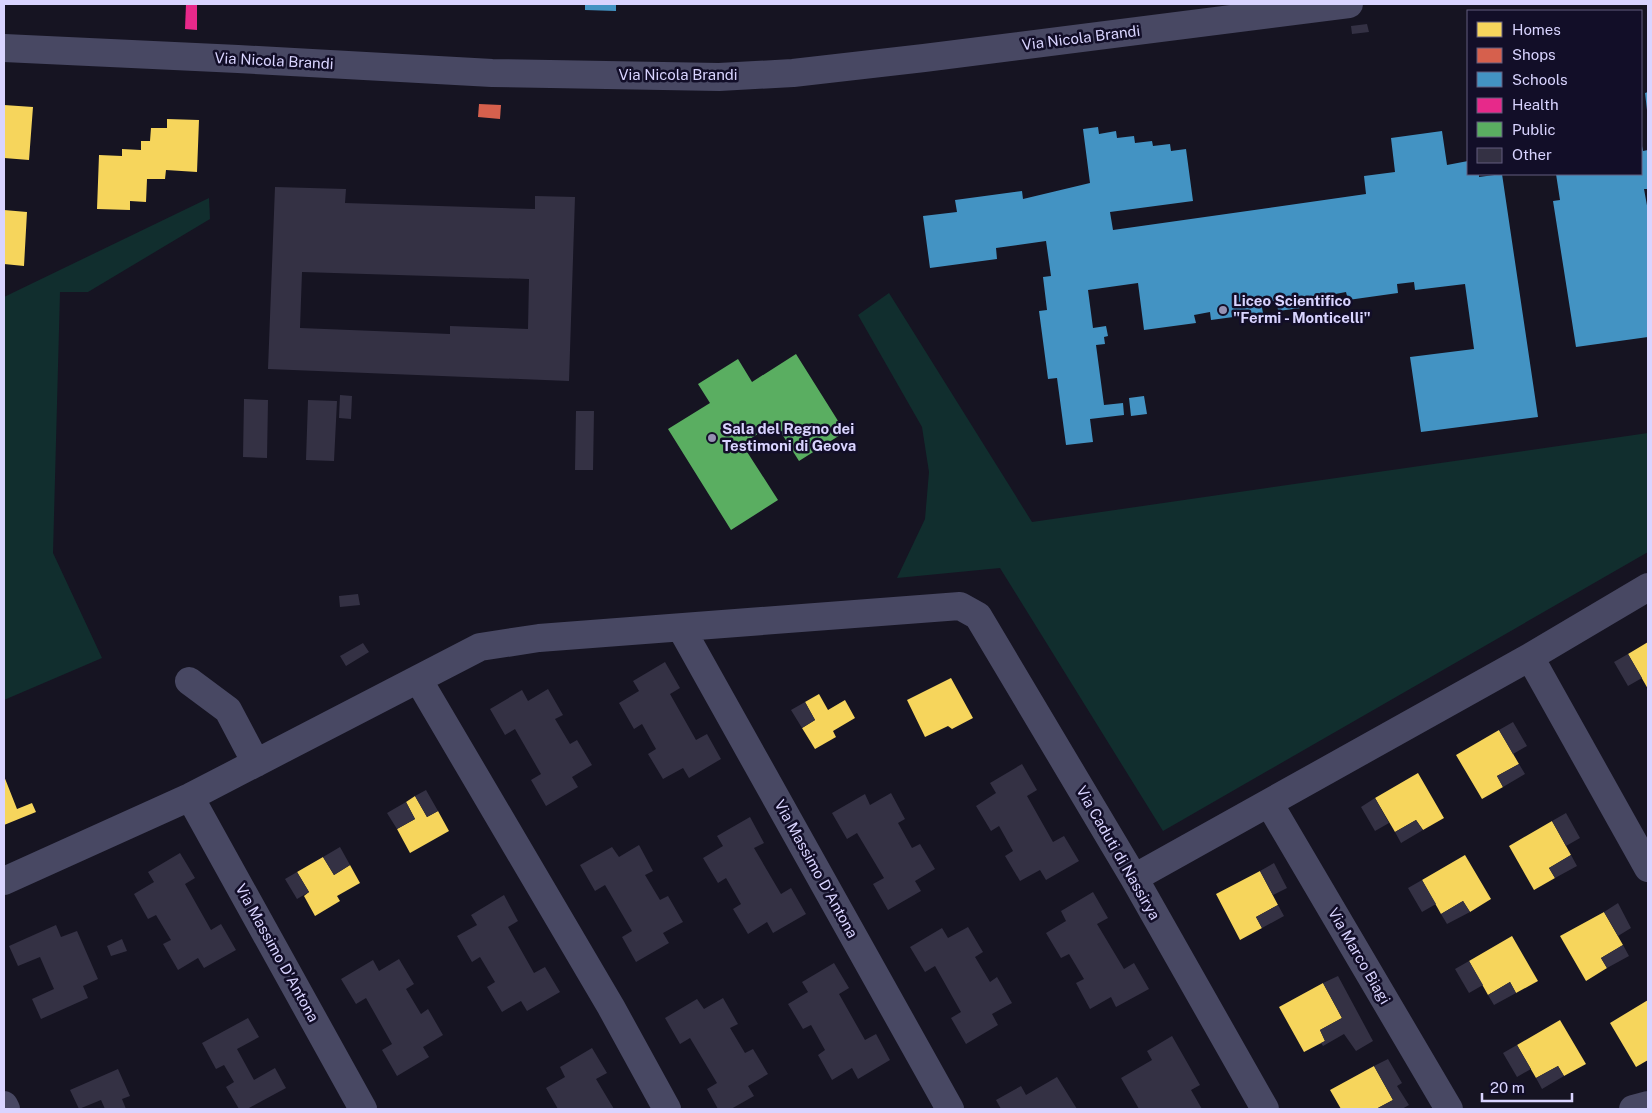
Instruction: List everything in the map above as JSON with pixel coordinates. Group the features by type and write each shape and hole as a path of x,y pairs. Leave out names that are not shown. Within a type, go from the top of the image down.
{"street":[{"name":"Via Nicola Brandi","path":"4,48 238,58 492,73 719,77 793,73 906,60 1349,4"},
{"path":"1134,878 1530,657 1648,587"},
{"name":"Via Caduti di Nassirya","path":"681,628 960,606 978,616 1134,878 1266,1109"},
{"path":"4,881 190,797 480,647 539,638 681,628"},
{"name":"Via Massimo D'Antona","path":"681,628 950,1109"},
{"path":"1530,657 1648,868"},
{"path":"418,679 611,1007 667,1109"},
{"path":"189,682 228,710 256,763"},
{"name":"Via Massimo D'Antona","path":"190,797 363,1109"},
{"name":"Via Marco Biagi","path":"1269,802 1449,1109"},
{"path":"4,1105 6,1109"},
{"path":"1633,1109 1648,1105"}],"green space":[{"path":"209,198 210,219 88,292 60,292 53,553 102,658 4,700 4,297"},
{"path":"889,293 1032,522 1648,433 1648,552 1163,831 1000,568 897,578 925,519 929,472 922,427 858,315"}],"building: Homes":[{"path":"4,105 33,107 29,160 4,158"},
{"path":"167,119 199,120 197,172 166,170 165,179 147,179 146,202 130,201 130,210 97,209 99,155 122,156 122,149 141,150 141,141 150,141 151,128 167,128"},
{"path":"4,210 27,212 24,266 4,264"},
{"path":"1648,642 1648,689 1628,654"},
{"path":"951,678 973,718 952,729 948,726 925,737 907,700"},
{"path":"819,694 828,710 845,700 855,718 833,731 836,737 815,749 802,728 815,720 805,702"},
{"path":"1499,730 1519,764 1497,776 1503,787 1482,799 1456,755"},
{"path":"1418,773 1444,818 1423,830 1416,820 1395,832 1375,798"},
{"path":"4,776 17,809 32,803 36,812 4,825"},
{"path":"415,796 427,817 438,811 449,831 410,853 397,829 415,819 406,802"},
{"path":"1552,821 1571,855 1549,868 1555,878 1534,890 1509,846"},
{"path":"1465,855 1491,899 1470,912 1463,901 1441,914 1422,880"},
{"path":"323,857 334,875 350,865 360,883 337,896 340,901 315,916 304,896 309,892 297,872"},
{"path":"1260,871 1278,905 1256,917 1262,928 1240,940 1216,894"},
{"path":"1604,912 1623,945 1601,958 1607,968 1586,981 1560,936"},
{"path":"1512,936 1538,981 1516,993 1510,982 1488,995 1469,961"},
{"path":"1323,983 1342,1018 1320,1030 1325,1041 1304,1052 1279,1007"},
{"path":"1648,1000 1648,1060 1636,1067 1610,1023"},
{"path":"1560,1020 1586,1064 1564,1076 1558,1066 1536,1078 1517,1045"},
{"path":"1374,1066 1393,1100 1376,1109 1341,1109 1330,1090"}],"building: Shops":[{"path":"479,104 501,105 500,119 478,117"}],"building: Schools":[{"path":"585,4 616,4 616,11 585,10"},
{"path":"1648,92 1648,110 1647,110 1645,93"},
{"path":"1098,127 1099,134 1116,131 1117,138 1134,136 1135,143 1152,141 1153,146 1170,144 1171,151 1186,149 1193,201 1110,212 1113,230 1366,194 1364,176 1395,172 1391,138 1442,131 1447,165 1467,161 1467,175 1479,175 1479,177 1502,175 1538,417 1421,432 1410,357 1474,349 1465,284 1415,290 1414,282 1397,284 1398,293 1348,300 1346,292 1330,295 1331,304 1278,311 1277,301 1261,303 1263,313 1211,320 1210,312 1194,315 1196,323 1144,330 1138,283 1088,290 1093,328 1106,326 1108,336 1104,337 1105,344 1096,345 1104,405 1123,403 1124,415 1090,419 1093,442 1066,445 1057,378 1048,379 1039,311 1047,310 1043,277 1051,276 1046,241 996,248 997,259 930,268 923,216 957,212 955,200 1022,191 1023,199 1090,183 1083,129"},
{"path":"1642,146 1643,151 1648,150 1648,189 1644,189 1648,211 1648,337 1576,347 1553,201 1560,200 1556,175 1642,175"},
{"path":"1144,396 1147,414 1131,416 1129,398"}],"building: Health":[{"path":"186,4 197,4 197,30 185,29"}],"building: Public":[{"name":"Sala del Regno dei Testimoni di Geova","path":"796,354 845,432 799,461 775,423 742,444 778,500 731,530 668,429 710,403 698,384 738,359 752,382"}],"building: Other":[{"path":"1367,24 1369,32 1352,34 1351,26"},
{"path":"275,187 346,189 345,203 535,209 535,196 575,197 569,381 268,369","holes":["302,272 529,279 528,329 450,326 450,334 300,328"]},
{"path":"340,395 352,396 351,419 339,418"},
{"path":"244,399 268,400 267,458 243,457"},
{"path":"308,400 337,401 334,461 306,460"},
{"path":"576,411 594,411 593,470 575,470"},
{"path":"358,594 360,605 340,607 339,596"},
{"path":"363,643 369,652 346,666 340,656"},
{"path":"1628,654 1642,678 1628,686 1614,662"},
{"path":"665,662 680,688 670,694 696,740 707,734 721,759 689,778 683,768 663,779 648,754 656,749 642,724 634,729 619,703 639,691 633,681"},
{"path":"548,689 563,715 555,719 570,744 577,740 592,765 572,777 578,787 546,806 531,780 541,774 515,729 505,735 490,709 522,690 528,701"},
{"path":"805,702 815,720 802,728 791,710"},
{"path":"1513,722 1527,746 1513,754 1499,730"},
{"path":"1022,764 1037,790 1027,796 1053,842 1064,836 1079,861 1046,880 1040,870 1020,881 1005,856 1013,851 999,826 991,831 976,806 996,793 990,783"},
{"path":"1519,764 1525,774 1503,787 1497,776"},
{"path":"426,790 438,811 427,817 415,796"},
{"path":"891,793 905,819 898,823 912,848 920,844 935,869 915,881 921,891 888,910 873,884 884,878 857,833 847,839 832,813 865,794 870,805"},
{"path":"1375,798 1389,823 1375,831 1361,807"},
{"path":"406,802 415,819 397,829 387,813"},
{"path":"1566,813 1580,838 1566,846 1552,821"},
{"path":"750,817 764,843 754,848 781,894 791,888 806,914 773,933 767,922 748,934 733,909 741,904 726,878 718,883 703,858 723,846 717,836"},
{"path":"1416,820 1423,830 1401,843 1395,832"},
{"path":"639,845 653,871 645,875 660,900 668,896 683,922 663,933 669,943 636,962 622,937 632,931 605,885 595,891 580,865 612,847 619,857"},
{"path":"340,847 350,865 334,875 323,857"},
{"path":"180,853 195,878 185,884 211,930 221,924 236,950 204,968 198,958 178,970 163,944 171,940 156,915 148,919 134,894 154,882 148,872"},
{"path":"1571,855 1577,866 1555,878 1549,868"},
{"path":"1274,863 1287,888 1273,895 1260,871"},
{"path":"297,872 309,892 297,899 285,879"},
{"path":"1422,880 1436,904 1422,912 1408,888"},
{"path":"1093,892 1108,918 1097,924 1124,969 1134,963 1149,989 1116,1007 1111,997 1090,1009 1076,983 1084,979 1069,954 1061,958 1046,933 1066,921 1061,911"},
{"path":"504,895 518,921 508,927 534,973 545,967 560,992 527,1011 521,1001 502,1012 487,987 495,982 480,957 472,962 457,936 477,925 471,915"},
{"path":"1463,901 1470,912 1447,924 1441,914"},
{"path":"1618,903 1631,928 1618,936 1604,912"},
{"path":"1278,905 1284,916 1262,928 1256,917"},
{"path":"56,925 61,937 77,931 98,979 83,986 88,998 41,1019 32,999 54,989 40,957 18,966 9,946"},
{"path":"968,927 983,952 975,957 990,982 997,977 1012,1003 992,1014 998,1025 966,1044 951,1018 961,1012 935,966 925,972 910,947 942,928 948,938"},
{"path":"122,939 127,951 111,956 107,946"},
{"path":"1623,945 1629,956 1607,968 1601,958"},
{"path":"399,959 414,984 406,989 421,1014 428,1009 443,1035 423,1047 429,1057 397,1076 382,1050 392,1044 366,998 356,1004 341,979 373,960 379,971"},
{"path":"1469,961 1483,985 1469,993 1455,969"},
{"path":"834,963 849,988 839,994 865,1040 876,1034 890,1060 858,1079 852,1068 832,1080 818,1055 825,1050 811,1025 803,1029 788,1004 808,992 802,982"},
{"path":"1338,976 1373,1041 1356,1051 1344,1034 1323,1046 1321,1043 1325,1041 1320,1030 1342,1018 1323,983"},
{"path":"1510,982 1516,993 1494,1005 1488,995"},
{"path":"723,998 738,1024 730,1028 745,1053 753,1049 768,1074 748,1086 754,1096 731,1109 718,1109 707,1089 717,1083 690,1038 680,1044 665,1018 697,999 704,1009"},
{"path":"248,1018 259,1037 237,1049 254,1080 275,1068 286,1088 247,1109 239,1109 226,1087 234,1082 224,1065 216,1069 202,1043"},
{"path":"1172,1036 1200,1085 1191,1090 1202,1109 1139,1109 1121,1078 1152,1060 1147,1051"},
{"path":"1517,1045 1531,1069 1517,1077 1503,1053"},
{"path":"592,1048 607,1073 596,1079 614,1109 558,1109 546,1088 565,1077 560,1067"},
{"path":"1388,1059 1402,1083 1397,1086 1409,1105 1402,1109 1376,1109 1393,1100 1374,1066"},
{"path":"1558,1066 1564,1076 1542,1089 1536,1078"},
{"path":"118,1069 130,1096 122,1099 126,1109 105,1109 101,1100 79,1109 70,1090"},
{"path":"1057,1077 1077,1109 1001,1109 996,1100 1021,1086 1026,1095"}],"place":[{"name":"Liceo Scientifico \"Fermi - Monticelli\"","path":"1223,310"},
{"name":"Sala del Regno dei Testimoni di Geova","path":"712,438"}]}
